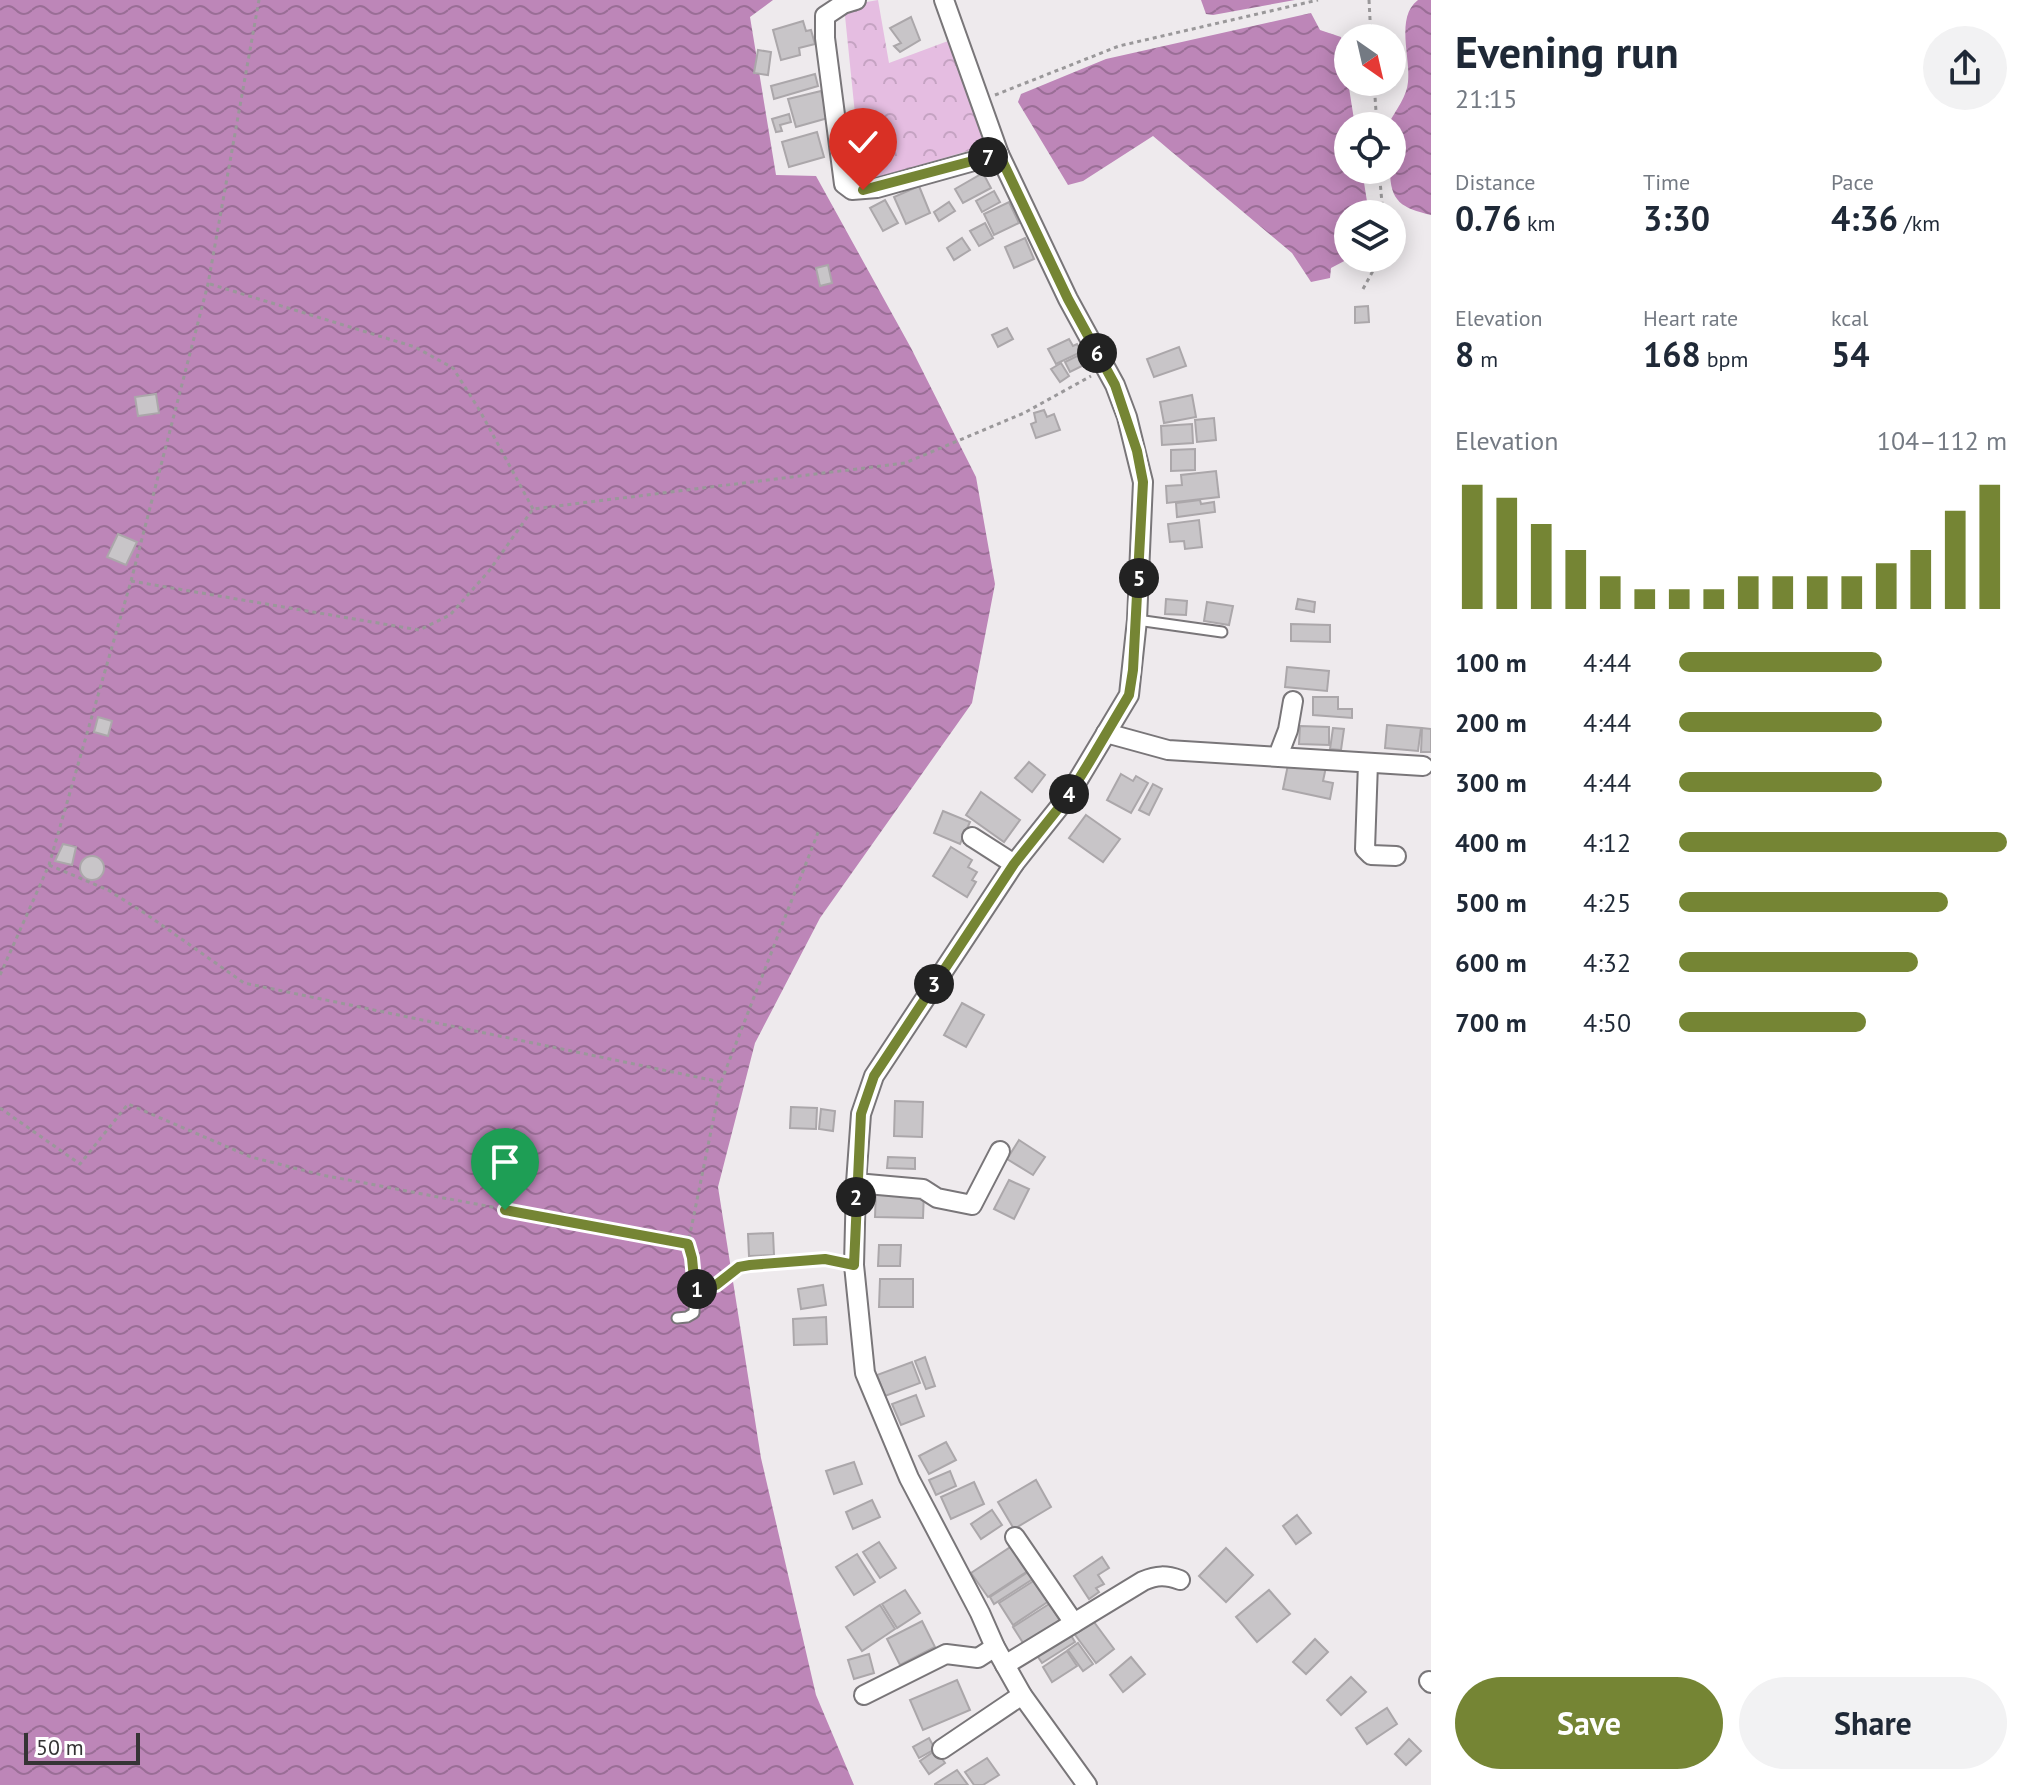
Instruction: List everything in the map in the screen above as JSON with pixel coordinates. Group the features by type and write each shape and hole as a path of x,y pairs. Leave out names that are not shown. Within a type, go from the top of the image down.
{"street":[{"path":"856,0 843,4 825,16 826,52 844,184 852,190 877,188 999,154"},
{"path":"944,0 999,154 1127,417 1143,482 1137,620 1129,695 1069,795 1014,864 874,1076 861,1114 854,1265 865,1373 909,1478 1022,1695 1087,1785"},
{"path":"1278,756 1288,730 1293,701"},
{"path":"1106,733 1168,750 1423,766"},
{"path":"1368,763 1365,849 1371,855 1396,856"},
{"path":"972,837 1014,864"},
{"path":"856,1183 923,1189 937,1198 972,1205 1000,1151"},
{"path":"1015,1537 1074,1623"},
{"path":"1005,1665 1155,1576 1180,1580"},
{"path":"864,1695 946,1654 978,1658 995,1647"},
{"path":"942,1749 1022,1695"}],"lane":[{"path":"1137,620 1222,632"},
{"path":"677,1318 694,1313 695,1289 716,1285 739,1267 825,1259 854,1265"}],"path":[{"path":"0,975 49,865 131,581 208,284 259,0"},
{"path":"980,101 1119,46 1318,0"},
{"path":"1369,0 1370,24"},
{"path":"1363,289 1372,272"},
{"path":"208,284 415,347 453,368 533,509"},
{"path":"131,581 419,630 450,615 489,571 533,509 905,463 1024,413 1105,368"},
{"path":"695,1289 688,1244 721,1082 819,830"},
{"path":"49,865 108,890 244,983 721,1082"},
{"path":"0,1108 80,1164 128,1104 251,1157 322,1175 688,1244"}],"green space":[{"path":"878,0 889,63 948,41 985,146 879,177 866,176 860,163 844,6"}],"water":[{"path":"0,0 773,0 750,17 776,175 816,176 911,348 976,477 995,584 972,703 820,918 755,1043 718,1187 761,1458 816,1695 854,1785 0,1785"},
{"path":"1201,0 1295,0 1213,15 1206,14"},
{"path":"1418,0 1431,0 1431,215 1406,207 1406,200 1398,200 1391,184 1406,184 1406,112 1395,112 1406,96 1406,27 1411,7"},
{"path":"1311,13 1320,30 1334,35 1334,96 1350,96 1353,112 1334,112 1334,184 1364,184 1367,200 1334,200 1334,266 1330,278 1311,282 1292,253 1153,136 1083,181 1068,185 1018,102 1021,94 1106,59"}],"building":[{"path":"911,17 920,40 900,52 894,46 901,43 890,28"},
{"path":"803,21 806,31 811,30 815,44 799,48 800,55 781,60 773,30"},
{"path":"758,50 771,52 768,75 754,73"},
{"path":"815,74 818,86 774,99 771,86"},
{"path":"821,91 828,118 796,127 788,99"},
{"path":"789,114 791,122 780,125 782,131 776,132 772,119"},
{"path":"817,132 824,157 789,167 782,142"},
{"path":"983,173 991,188 963,203 955,189"},
{"path":"919,186 930,213 906,224 894,197"},
{"path":"994,191 1000,202 982,212 976,201"},
{"path":"885,200 898,223 883,231 870,208"},
{"path":"949,202 955,211 939,221 934,212"},
{"path":"1009,202 1019,223 994,235 984,214"},
{"path":"985,223 993,238 979,246 970,231"},
{"path":"962,238 970,250 954,260 947,248"},
{"path":"1025,238 1034,259 1014,268 1005,247"},
{"path":"828,265 832,283 820,286 816,268"},
{"path":"1368,306 1369,322 1355,323 1355,307"},
{"path":"1007,328 1013,339 998,347 992,335"},
{"path":"1069,339 1073,346 1077,344 1081,352 1056,364 1048,349"},
{"path":"1179,347 1186,366 1154,377 1147,359"},
{"path":"1085,352 1090,362 1070,372 1065,362"},
{"path":"1061,363 1069,376 1060,382 1051,369"},
{"path":"156,394 159,413 138,416 135,397"},
{"path":"1192,395 1196,417 1164,423 1160,402"},
{"path":"1044,410 1047,417 1054,414 1060,430 1036,438 1031,424 1036,422 1034,413"},
{"path":"1214,418 1216,440 1197,442 1195,420"},
{"path":"1192,424 1193,443 1162,445 1161,426"},
{"path":"1195,449 1195,470 1171,471 1171,450"},
{"path":"1216,471 1219,497 1167,503 1166,486 1182,485 1181,475"},
{"path":"1200,500 1201,504 1214,502 1215,512 1177,517 1176,503"},
{"path":"1199,520 1202,547 1185,549 1184,541 1170,542 1168,524"},
{"path":"118,534 137,542 126,565 107,557"},
{"path":"1166,599 1187,601 1186,615 1165,614"},
{"path":"1298,599 1315,602 1314,612 1296,609"},
{"path":"1207,602 1233,606 1229,625 1204,621"},
{"path":"1291,624 1330,625 1330,642 1291,641"},
{"path":"1287,667 1329,671 1327,691 1285,687"},
{"path":"1313,697 1338,697 1338,709 1352,709 1352,718 1313,715"},
{"path":"98,717 112,721 108,736 94,732"},
{"path":"1387,725 1421,728 1418,751 1385,748"},
{"path":"1300,726 1329,727 1329,745 1299,744"},
{"path":"1333,728 1344,729 1341,750 1330,749"},
{"path":"1422,728 1431,729 1431,752 1421,752"},
{"path":"1289,760 1326,767 1323,781 1333,783 1330,799 1283,789"},
{"path":"1029,762 1045,775 1032,792 1015,778"},
{"path":"1121,774 1133,781 1136,776 1148,783 1131,813 1107,800"},
{"path":"1153,784 1162,789 1149,815 1139,810"},
{"path":"981,792 1020,820 1004,842 966,815"},
{"path":"943,811 970,822 960,844 934,833"},
{"path":"1086,815 1120,839 1103,862 1069,838"},
{"path":"63,844 76,847 72,865 55,861"},
{"path":"951,847 972,860 968,867 977,872 972,880 976,882 967,897 933,876"},
{"path":"92,856 100,860 104,868 100,876 92,880 84,876 80,868 84,860"},
{"path":"962,1003 984,1015 966,1047 944,1035"},
{"path":"895,1101 923,1102 922,1137 894,1136"},
{"path":"791,1107 817,1108 816,1129 790,1128"},
{"path":"821,1109 835,1111 833,1131 819,1129"},
{"path":"1019,1140 1045,1157 1033,1175 1007,1159"},
{"path":"888,1157 915,1158 915,1169 887,1168"},
{"path":"1009,1180 1029,1189 1014,1219 994,1209"},
{"path":"876,1190 924,1191 923,1218 875,1217"},
{"path":"773,1233 774,1255 749,1256 748,1234"},
{"path":"879,1245 901,1245 900,1266 878,1266"},
{"path":"880,1279 913,1279 913,1307 879,1307"},
{"path":"823,1285 826,1305 801,1309 798,1289"},
{"path":"826,1317 827,1344 794,1345 793,1319"},
{"path":"925,1357 935,1386 926,1389 915,1361"},
{"path":"912,1362 920,1383 885,1396 877,1375"},
{"path":"916,1395 924,1416 901,1425 892,1404"},
{"path":"946,1442 956,1460 929,1474 919,1456"},
{"path":"854,1462 862,1484 834,1494 826,1471"},
{"path":"950,1471 956,1486 936,1495 929,1480"},
{"path":"1036,1480 1051,1507 1014,1529 998,1502"},
{"path":"974,1482 984,1504 951,1519 941,1497"},
{"path":"872,1500 880,1517 853,1529 846,1512"},
{"path":"992,1510 1002,1525 981,1539 971,1524"},
{"path":"1297,1515 1311,1533 1296,1544 1283,1526"},
{"path":"879,1542 896,1568 880,1578 863,1552"},
{"path":"1015,1544 1031,1569 988,1597 971,1573"},
{"path":"1226,1548 1253,1575 1226,1602 1199,1576"},
{"path":"857,1554 875,1582 854,1595 836,1567"},
{"path":"1102,1557 1109,1568 1098,1575 1104,1584 1096,1588 1099,1592 1089,1599 1074,1576"},
{"path":"1031,1570 1036,1577 994,1604 990,1597"},
{"path":"1035,1580 1049,1601 1013,1625 999,1603"},
{"path":"905,1590 920,1613 897,1628 882,1604"},
{"path":"1269,1590 1290,1614 1257,1642 1236,1617"},
{"path":"1049,1604 1061,1622 1025,1646 1013,1627"},
{"path":"880,1605 895,1629 862,1651 846,1627"},
{"path":"1091,1618 1114,1649 1096,1663 1073,1632"},
{"path":"922,1621 935,1647 900,1665 887,1639"},
{"path":"1067,1629 1075,1642 1042,1663 1034,1651"},
{"path":"1315,1639 1328,1652 1306,1674 1293,1662"},
{"path":"1078,1643 1093,1664 1083,1671 1068,1650"},
{"path":"1067,1651 1077,1666 1052,1682 1043,1667"},
{"path":"869,1654 874,1673 854,1679 848,1660"},
{"path":"1131,1657 1145,1674 1123,1692 1110,1675"},
{"path":"1351,1677 1366,1692 1341,1715 1327,1700"},
{"path":"957,1680 970,1710 923,1730 910,1700"},
{"path":"1387,1708 1397,1724 1367,1744 1356,1728"},
{"path":"929,1738 935,1749 919,1758 913,1747"},
{"path":"1409,1739 1421,1751 1406,1765 1395,1754"},
{"path":"936,1750 945,1763 929,1774 920,1761"},
{"path":"987,1758 999,1775 983,1785 974,1785 965,1772"},
{"path":"957,1770 968,1785 935,1785 935,1784"}],"route":[{"path":"505,1210 688,1244 695,1289 716,1285 739,1267 750,1265 825,1259 854,1265 861,1114 874,1076 1014,864 1069,795 1129,695 1137,620 1143,482 1137,451 1115,385 1068,299 999,154 863,190"}]}
